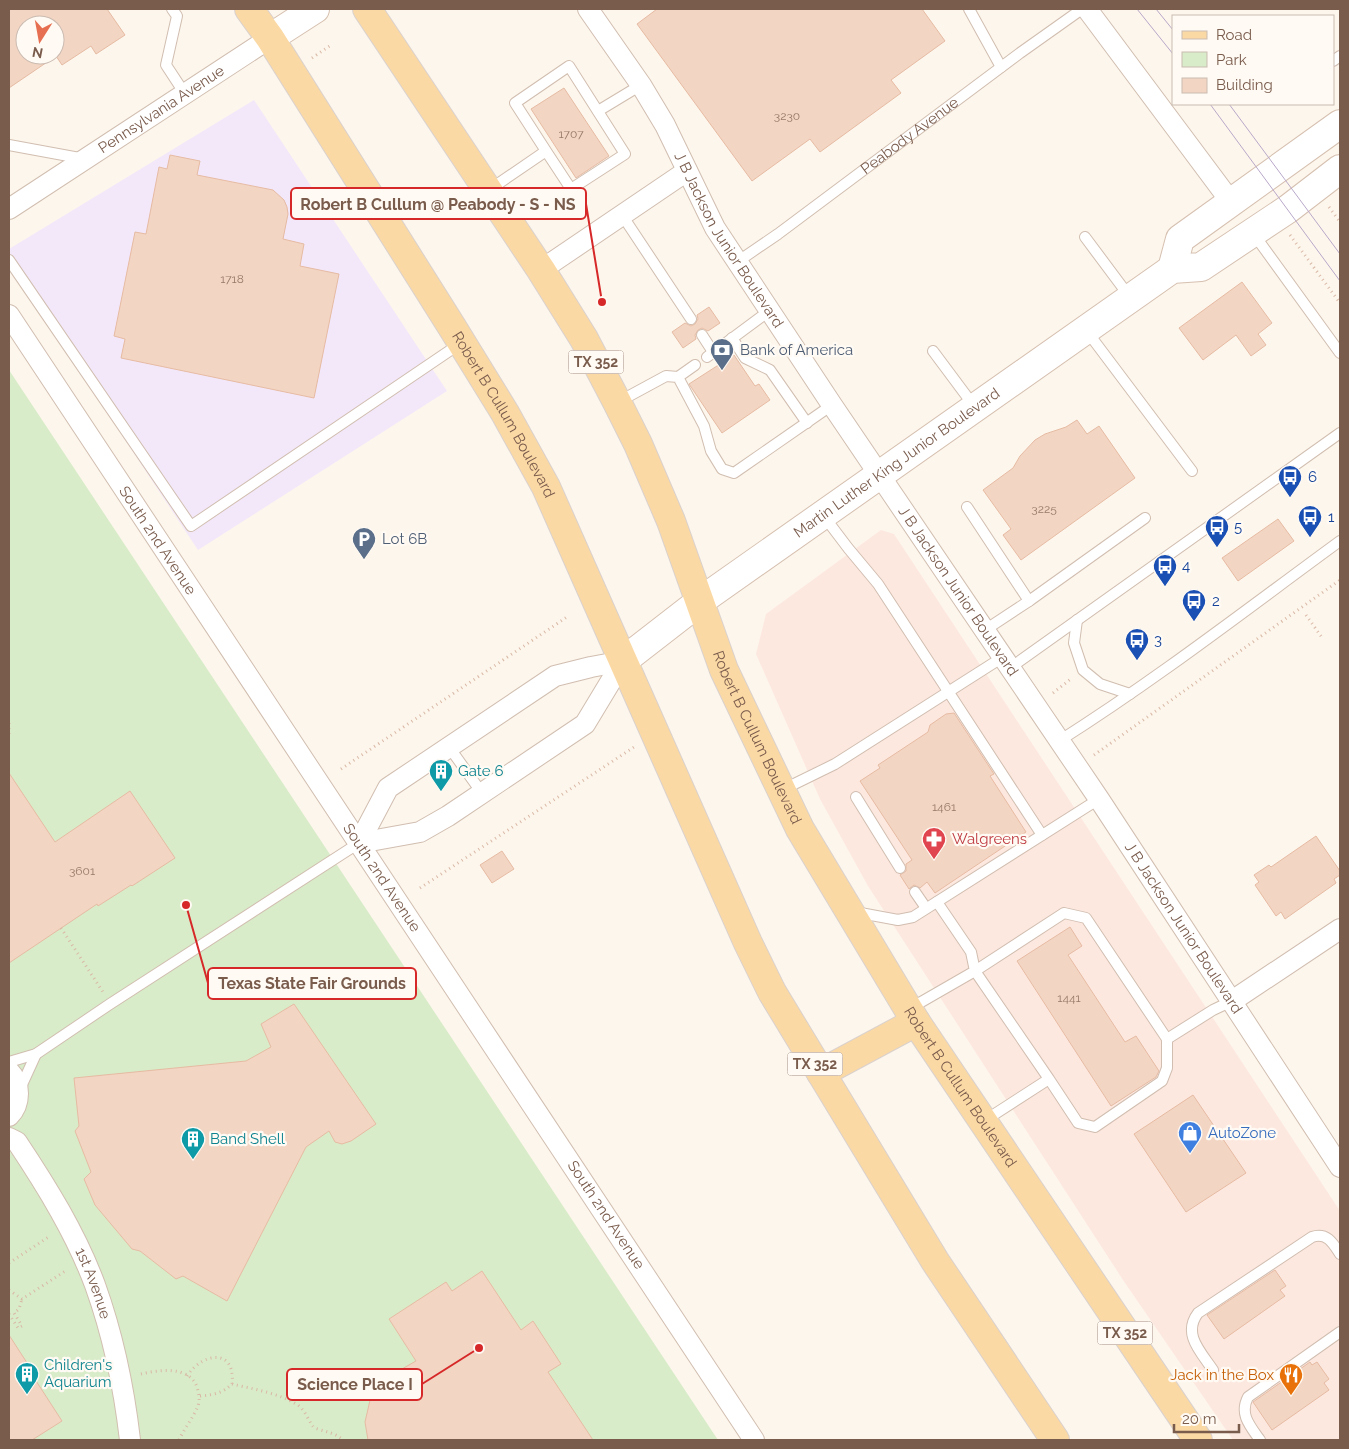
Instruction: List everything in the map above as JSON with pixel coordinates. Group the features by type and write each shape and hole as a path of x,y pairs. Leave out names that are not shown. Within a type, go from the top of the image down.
{"main road":[{"name":"Robert B Cullum Boulevard","path":"249,9 270,38 461,342 505,413 546,487 772,992 936,1260 1055,1440"},
{"name":"Pennsylvania Avenue","path":"270,38 315,9"},
{"name":"Robert B Cullum Boulevard","path":"367,9 542,270 584,339 638,444 671,522 724,670 800,829 912,1016 1198,1440"},
{"path":"1340,124 1180,239 1172,269 1201,267 1340,169"},
{"name":"Martin Luther King Junior Boulevard","path":"623,661 699,602 1172,269"},
{"path":"821,1073 912,1016"}],"street":[{"name":"J B Jackson Junior Boulevard","path":"588,9 641,85 665,125 715,228 737,262 1099,799 1340,1167"},
{"path":"1087,9 1231,202"},
{"name":"Pennsylvania Avenue","path":"9,209 270,38"},
{"path":"542,270 687,171"},
{"name":"South 2nd Avenue","path":"9,315 754,1440"},
{"name":"Martin Luther King Junior Boulevard","path":"359,843 388,788 555,676 623,661"},
{"name":"Martin Luther King Junior Boulevard","path":"359,843 420,832 448,816 585,724 623,661"},
{"path":"1232,1001 1340,929"},
{"name":"1st Avenue","path":"9,1071 17,1084 14,1104 13,1140 68,1224 95,1286 112,1342 130,1440"}],"lane":[{"path":"172,9 177,16 166,65 185,94"},
{"path":"969,9 1001,67"},
{"name":"Peabody Avenue","path":"737,262 778,234 1001,67 1082,9"},
{"path":"569,66 625,154 571,189 546,150 515,103 569,66"},
{"path":"598,111 641,85"},
{"path":"9,145 86,159"},
{"path":"488,190 546,150"},
{"path":"622,215 691,319"},
{"path":"1253,232 1340,353"},
{"path":"1085,237 1130,298"},
{"path":"9,260 191,526 461,342"},
{"path":"702,335 710,354 769,311"},
{"path":"1085,329 1192,472"},
{"path":"732,338 745,358 770,370 807,423"},
{"path":"933,351 975,406"},
{"path":"617,402 666,376 678,377 695,365"},
{"path":"678,377 704,426 711,451 722,469 734,473 832,405"},
{"path":"781,790 835,764 949,691 1007,663 1077,620 1340,433"},
{"path":"967,507 1029,601"},
{"path":"823,514 878,584 1042,835"},
{"path":"985,630 1145,518"},
{"path":"1059,741 1213,636 1340,541"},
{"path":"1077,620 1074,643 1083,670 1100,684 1130,694"},
{"path":"449,747 482,793"},
{"path":"856,797 900,868"},
{"path":"850,911 898,920 913,917 1099,799"},
{"name":"Martin Luther King Junior Boulevard","path":"36,1054 359,843"},
{"path":"915,892 926,908"},
{"path":"912,1016 932,994 975,972 1064,913 1086,918 1167,1039 1168,1068 1162,1081 1095,1127 1078,1123 975,972 971,952 937,902"},
{"path":"1167,1039 1212,1010 1232,1001"},
{"path":"9,1062 36,1054"},
{"path":"14,1104 36,1054"},
{"path":"982,1122 1048,1079"},
{"path":"1214,1370 1193,1340 1192,1326 1198,1313 1312,1237 1321,1235 1326,1237 1340,1254"},
{"path":"1260,1440 1246,1420 1243,1411 1248,1397 1340,1332"}],"path":[{"path":"312,58 331,45"},
{"path":"1328,205 1340,222"},
{"path":"1289,233 1340,303"},
{"path":"1094,756 1340,580"},
{"path":"1306,615 1323,640"},
{"path":"341,769 567,617"},
{"path":"9,723 9,734"},
{"path":"420,888 634,747"},
{"path":"61,928 110,1004"},
{"path":"9,1263 68,1224"},
{"path":"9,1314 18,1328 22,1326 14,1313 19,1309 22,1299 84,1259"},
{"path":"9,1290 22,1299"},
{"path":"187,1376 198,1362 211,1357 223,1359 230,1366 234,1373 232,1384 225,1390 200,1396"},
{"path":"137,1374 167,1370 178,1371 195,1383 200,1396 198,1406 179,1440"},
{"path":"232,1384 278,1396 297,1404 305,1411 314,1428 337,1435 343,1440"}],"shaded area":[{"path":"254,100 447,391 198,550 9,265 9,249"},
{"path":"881,530 894,534 1340,1211 1340,1440 1233,1440 1123,1280 868,886 820,799 756,654 766,614"}],"green space":[{"path":"9,370 718,1440 9,1440"}],"building":[{"path":"9,9 107,9 125,35 96,54 91,46 65,63 65,15 15,15 15,65 43,65 9,88"},
{"path":"657,9 922,9 945,41 891,80 901,93 820,152 810,139 752,181 637,24"},
{"path":"564,88 609,156 576,178 531,109"},
{"path":"170,155 200,161 197,175 273,190 284,200 287,207 288,214 283,239 304,244 300,266 339,274 314,398 121,358 125,339 114,336 135,232 146,234 159,167 167,169"},
{"path":"1242,282 1272,323 1258,334 1266,345 1251,356 1236,335 1203,360 1179,328"},
{"path":"709,307 720,323 708,331 702,328 698,330 695,335 696,339 683,348 672,332 685,323 691,326 695,324 698,319 697,315"},
{"name":"Bank of America","path":"734,355 755,386 759,384 770,400 722,433 689,384"},
{"path":"1077,420 1087,434 1099,426 1135,478 1021,560 1003,535 1011,529 983,490 1013,468 1020,456 1035,440 1045,434 1066,427"},
{"path":"1278,519 1294,541 1238,581 1222,558"},
{"name":"Walgreens","path":"954,713 994,774 990,776 1026,832 935,893 927,882 920,888 914,885 909,889 900,875 906,871 906,864 912,860 860,781 880,768 878,765 928,732 930,725 946,714"},
{"path":"9,773 55,842 130,791 175,858 132,886 98,906 97,904 9,963"},
{"path":"1316,836 1340,871 1340,875 1334,879 1336,883 1285,919 1281,912 1276,916 1255,885 1259,882 1254,875 1269,865 1271,867"},
{"path":"502,851 514,869 492,883 480,865"},
{"path":"1070,927 1082,946 1068,955 1125,1042 1136,1036 1159,1071 1156,1077 1111,1106 1017,961"},
{"name":"Band Shell","path":"294,1004 376,1124 351,1141 342,1144 335,1142 329,1131 306,1147 227,1301 183,1276 176,1279 140,1251 132,1249 95,1205 84,1179 91,1172 75,1131 79,1126 74,1078 246,1061 271,1047 261,1024"},
{"name":"AutoZone","path":"1193,1095 1246,1173 1186,1212 1134,1134"},
{"path":"1275,1270 1286,1286 1280,1290 1285,1296 1224,1339 1207,1315"},
{"path":"482,1271 521,1330 533,1321 561,1364 548,1372 593,1440 368,1440 365,1422 371,1396 386,1378 416,1361 389,1319 446,1282 452,1291"},
{"name":"Children's Aquarium","path":"9,1335 62,1421 32,1440 9,1440"},
{"name":"Jack in the Box","path":"1310,1362 1312,1365 1317,1362 1329,1379 1324,1383 1329,1390 1272,1430 1253,1402"}],"tram line":[{"path":"1137,9 1172,53"},
{"path":"1156,9 1172,29"},
{"path":"1211,105 1340,281"},
{"path":"1230,105 1340,254"}],"place":[{"name":"Robert B Cullum @ Peabody - S - NS","path":"602,302"},
{"name":"Bank of America","path":"722,371"},
{"name":"6","path":"1290,498"},
{"name":"1","path":"1310,538"},
{"name":"5","path":"1217,548"},
{"name":"Lot 6B","path":"364,560"},
{"name":"4","path":"1165,587"},
{"name":"2","path":"1194,622"},
{"name":"3","path":"1137,661"},
{"name":"Gate 6","path":"441,792"},
{"name":"Walgreens","path":"934,860"},
{"name":"Texas State Fair Grounds","path":"186,905"},
{"name":"AutoZone","path":"1190,1154"},
{"name":"Band Shell","path":"193,1160"},
{"name":"Science Place I","path":"479,1348"},
{"name":"Children's Aquarium","path":"27,1395"},
{"name":"Jack in the Box","path":"1291,1396"}]}
